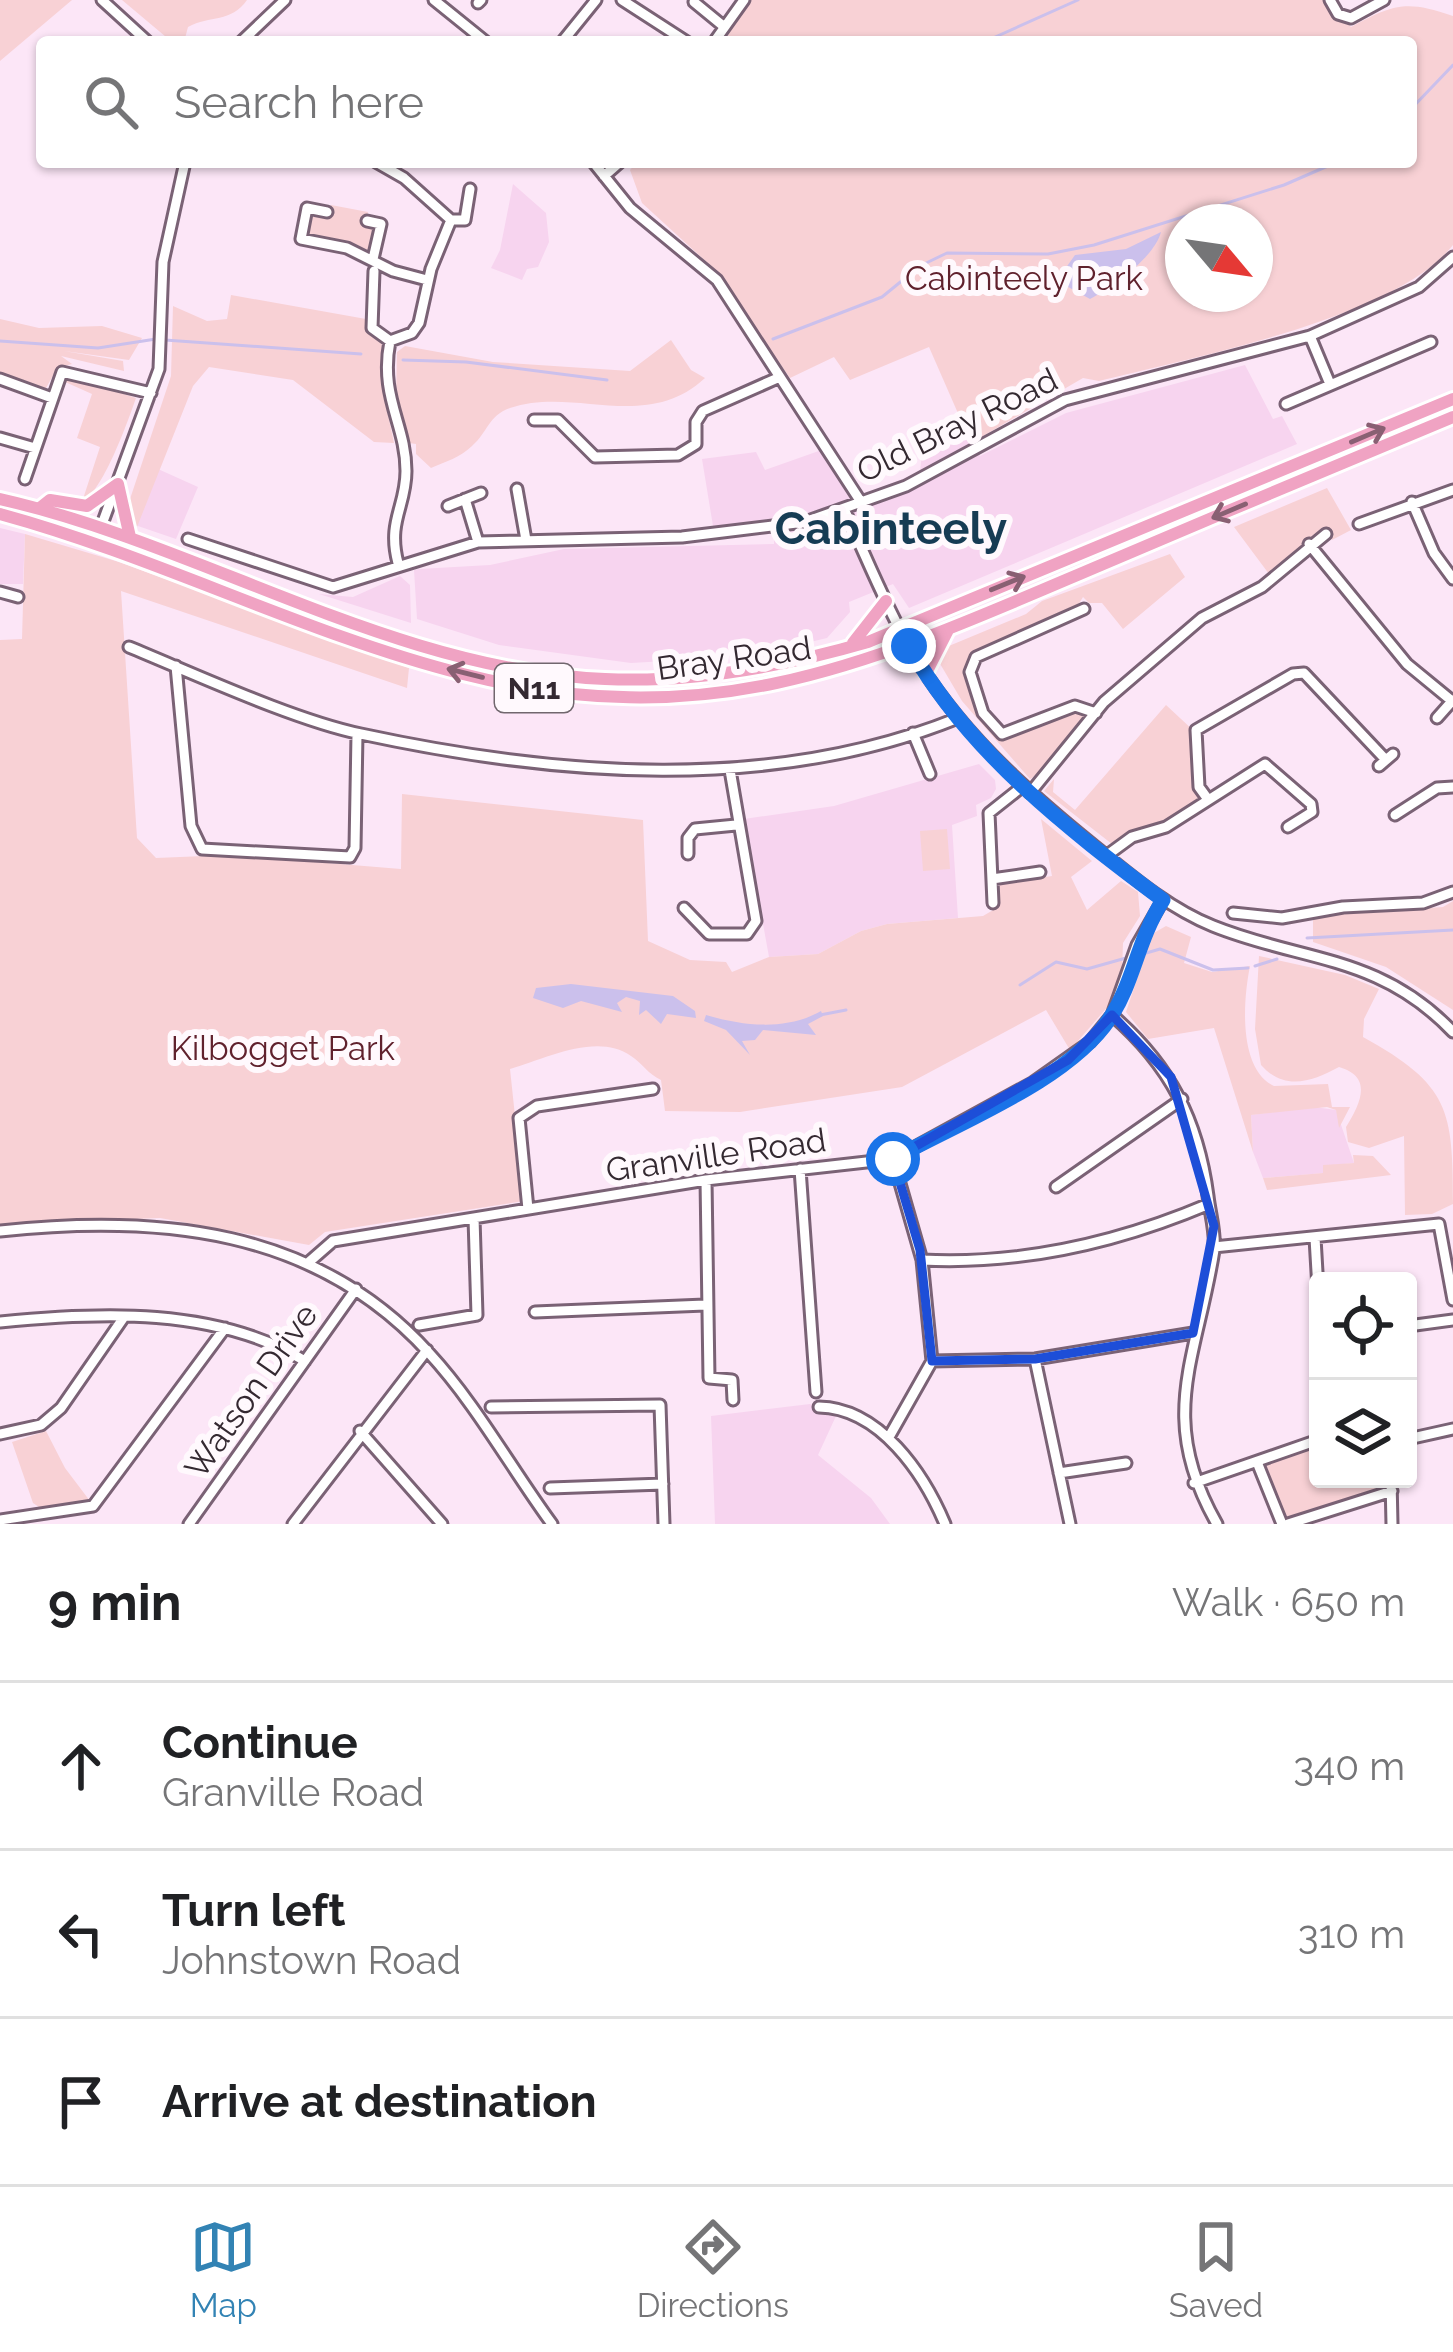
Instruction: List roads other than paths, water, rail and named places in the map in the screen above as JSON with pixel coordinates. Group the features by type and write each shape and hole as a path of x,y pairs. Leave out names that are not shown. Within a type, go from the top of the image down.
{"highway":[{"name":"Bray Road","path":"0,514 56,529 130,538 397,635 485,661 602,680 676,678 795,662 847,648 1453,399"},
{"name":"Bray Road","path":"0,499 61,514 99,535 387,651 552,691 636,698 712,694 819,676 909,646 1453,417"},
{"path":"40,508 50,500 87,506 118,484 130,538"},
{"path":"56,529 61,514"},
{"path":"847,648 886,601"},
{"path":"926,673 949,629"}],"street":[{"path":"102,0 120,6 143,36"},
{"path":"247,36 286,0"},
{"path":"434,0 479,36"},
{"path":"567,36 596,0"},
{"path":"622,0 678,36"},
{"path":"717,36 744,0"},
{"path":"1330,0 1338,14 1352,18 1384,0"},
{"path":"694,2 722,26"},
{"path":"99,535 157,377 163,262 184,168"},
{"path":"386,168 451,220 465,220 470,189"},
{"path":"598,168 630,208 717,280 861,502"},
{"path":"604,176 613,168"},
{"path":"327,212 307,208 301,239 427,280"},
{"path":"390,341 412,333 418,323 427,280 451,220"},
{"path":"367,221 381,224 372,328 390,341"},
{"name":"Old Bray Road","path":"188,539 333,587 354,585 398,563 478,542 764,531 906,486 1051,406 1310,336 1419,286 1451,264"},
{"path":"1310,336 1330,383"},
{"path":"390,341 388,401 406,464 392,522 398,563"},
{"path":"1286,404 1431,342"},
{"path":"25,479 66,370 151,393"},
{"path":"534,420 558,421 595,457 678,455 696,444 696,422 704,412 780,376"},
{"path":"0,379 52,398"},
{"path":"0,437 35,448"},
{"path":"517,490 526,540"},
{"path":"1359,524 1453,490"},
{"path":"448,506 481,493"},
{"path":"465,499 478,542"},
{"path":"1412,502 1434,553 1453,579"},
{"path":"844,509 926,673 958,718 1026,790 1163,900 1214,926 1353,966 1447,1020 1453,1031"},
{"path":"993,903 989,813 1026,790 1096,713 1202,619 1262,587 1326,534"},
{"path":"1309,544 1407,664 1452,701 1437,718"},
{"path":"0,592 18,597"},
{"path":"1084,609 976,657 970,672 983,713 1002,734 1075,706 1096,713"},
{"path":"129,646 357,734 548,762 730,770 843,753 958,718"},
{"path":"176,666 191,826 202,849 350,857 355,848 357,734"},
{"path":"1207,798 1199,787 1196,730 1293,674 1304,673 1386,760"},
{"path":"913,733 930,774"},
{"path":"1106,856 1132,837 1166,827 1207,798 1271,764 1311,803 1312,812 1288,827"},
{"path":"684,908 709,934 747,934 756,922 730,770"},
{"path":"1395,815 1437,788 1453,787"},
{"path":"688,854 688,838 695,829 736,825"},
{"path":"992,879 1040,872"},
{"path":"1233,914 1282,918 1342,907 1424,903 1453,892"},
{"name":"Granville Road","path":"309,1262 333,1240 706,1180 893,1159 1068,1060 1112,1016 1135,952 1163,900"},
{"path":"1112,1016 1157,1059 1181,1099 1205,1171 1214,1247 1193,1333 1182,1426 1194,1483 1216,1524"},
{"path":"528,1209 519,1118 536,1106 653,1089"},
{"path":"1056,1187 1181,1099"},
{"path":"889,1436 932,1361 922,1259 893,1159"},
{"path":"800,1169 816,1392"},
{"path":"706,1180 709,1378 732,1380 733,1400"},
{"path":"922,1259 1079,1249 1144,1232 1209,1204"},
{"path":"419,1325 477,1315 473,1218"},
{"path":"0,1231 64,1224 179,1226 309,1262 356,1288 427,1350 552,1524"},
{"path":"1214,1247 1439,1225 1453,1300"},
{"path":"1315,1238 1317,1272"},
{"name":"Watson Drive","path":"188,1524 356,1288"},
{"path":"535,1312 705,1305"},
{"path":"0,1322 124,1317 225,1328 248,1333 305,1361"},
{"path":"0,1434 41,1425 61,1408 124,1317"},
{"path":"1417,1325 1453,1320"},
{"path":"0,1520 93,1506 225,1328"},
{"path":"932,1361 1035,1359 1193,1333"},
{"path":"293,1524 427,1350"},
{"path":"1035,1359 1070,1524"},
{"path":"491,1406 655,1402 662,1408 664,1524"},
{"path":"819,1407 889,1436 914,1466 945,1524"},
{"path":"1417,1437 1453,1429"},
{"path":"361,1431 442,1524"},
{"path":"1194,1483 1309,1443"},
{"path":"1257,1462 1285,1524 1384,1488"},
{"path":"1059,1473 1126,1463"},
{"path":"550,1488 663,1484"},
{"path":"1392,1488 1392,1524"},
{"path":"424,1524 434,1512"}],"waterway":[{"path":"997,36 1078,0"},
{"path":"1417,103 1453,65"},
{"path":"773,339 882,297 920,266 947,253 1048,254 1094,245 1284,185 1323,168"},
{"path":"0,341 98,348 156,339"},
{"path":"165,340 361,354"},
{"path":"403,360 466,362 607,380"},
{"path":"1307,938 1453,930"},
{"path":"1136,956 1160,949 1213,970 1248,968"},
{"path":"1020,985 1056,962 1087,969 1126,958"},
{"path":"1255,966 1277,959"},
{"path":"820,1015 846,1010"}],"district":[{"name":"Cabinteely","path":"891,528"}],"park label":[{"name":"Cabinteely Park","path":"1024,278"},
{"name":"Kilbogget Park","path":"283,1048"}]}
